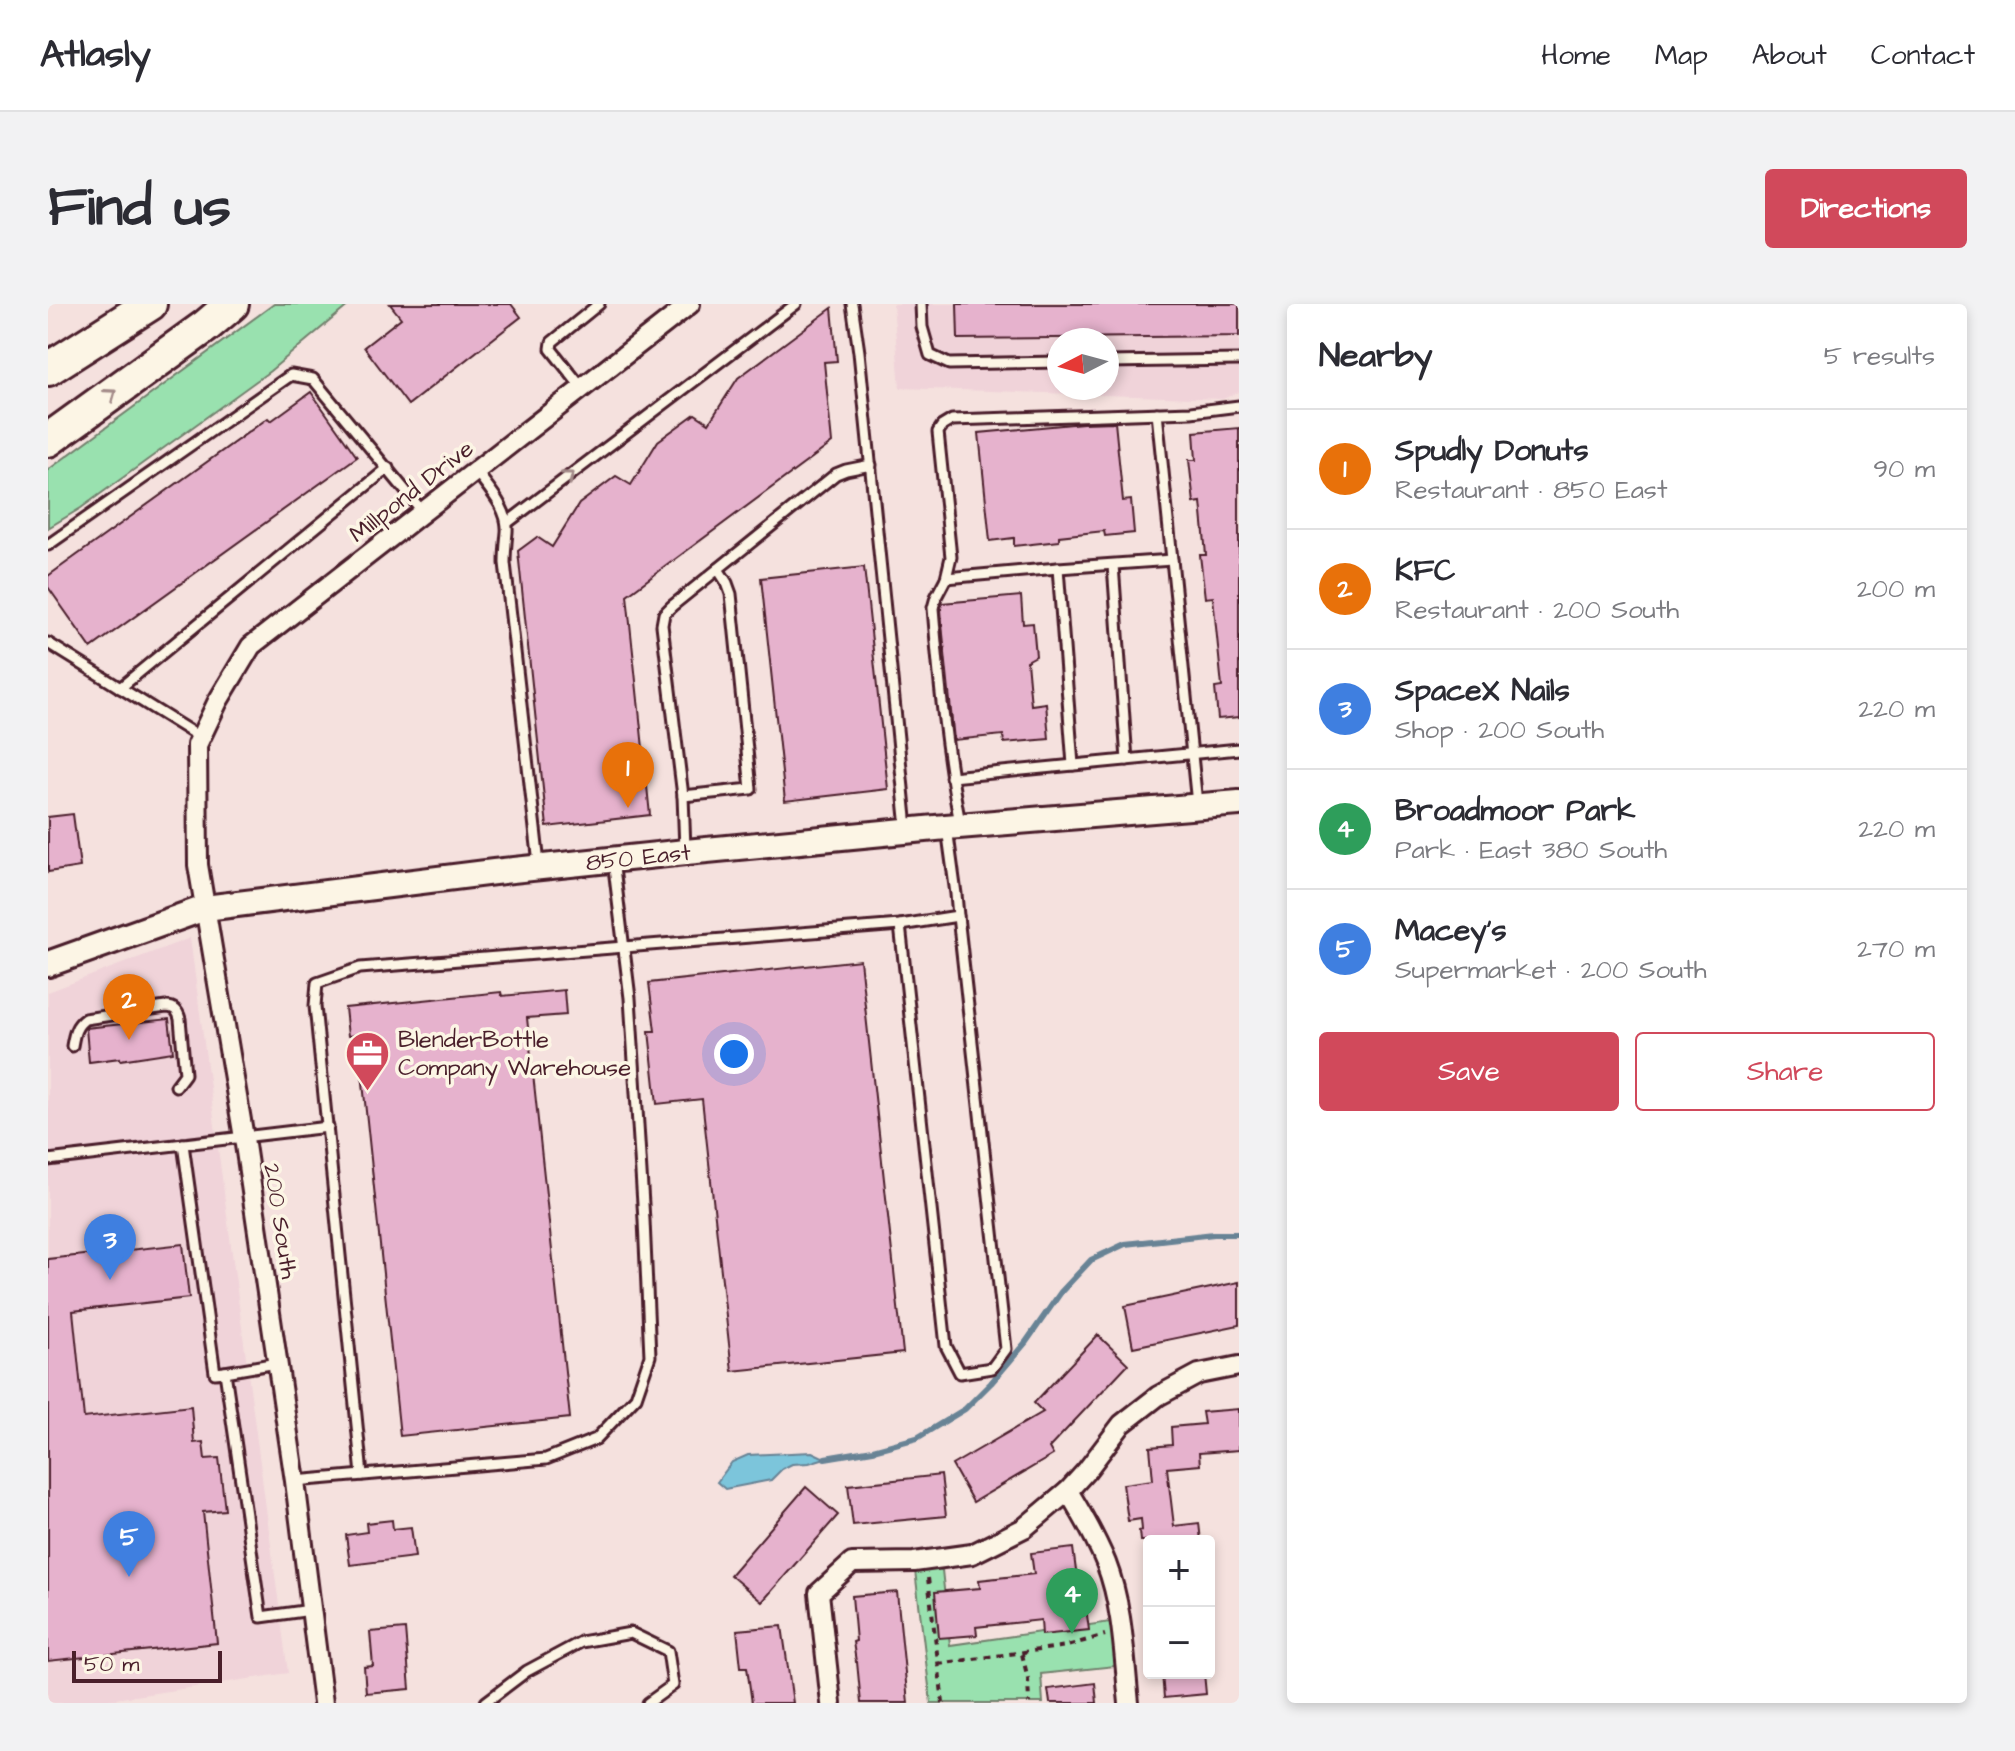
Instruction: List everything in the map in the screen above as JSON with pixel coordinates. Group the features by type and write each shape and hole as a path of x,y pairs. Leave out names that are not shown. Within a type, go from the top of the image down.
{"highway":[{"path":"48,369 150,304"},
{"path":"48,440 232,304"}],"main road":[{"name":"850 East","path":"48,964 205,908 686,852 1239,803"}],"street":[{"name":"Millpond Drive","path":"199,742 218,701 251,646 684,306"},
{"name":"200 South","path":"199,742 198,865 278,1363 323,1703"},
{"path":"831,1703 819,1593 852,1563 926,1560 972,1554 1024,1528 1068,1491 1122,1424 1158,1396 1199,1374 1239,1366"},
{"path":"1068,1491 1106,1564 1120,1613 1129,1703"}],"lane":[{"path":"582,388 551,349 552,342 599,304"},
{"path":"507,523 796,304"},
{"path":"852,304 907,832"},
{"path":"921,304 922,327 930,355 949,364 1047,362"},
{"path":"1119,362 1239,360"},
{"path":"48,545 291,375 313,379 423,512"},
{"path":"900,925 946,1346 960,1373 992,1368 1006,1349 958,916 951,777 933,608 951,557 938,432 952,420 1191,412 1239,406"},
{"path":"1157,413 1198,807"},
{"path":"686,852 683,796 662,625 664,614 836,474 871,465"},
{"path":"120,688 388,468"},
{"path":"476,471 506,516 505,563 540,868"},
{"path":"946,578 1172,560"},
{"path":"1113,565 1127,760"},
{"path":"1058,568 1073,765"},
{"path":"683,796 751,789 731,594 718,569"},
{"path":"48,643 199,742"},
{"path":"951,777 1239,749"},
{"path":"295,1481 546,1459 596,1439 636,1397 650,1356 630,998 613,860"},
{"path":"362,1475 315,1006 317,983 360,968 900,925 958,916"},
{"path":"72,1046 75,1030 85,1019 175,1008 180,1019 185,1074 176,1086"},
{"path":"48,1160 328,1127"},
{"path":"183,1144 215,1373 278,1363"},
{"path":"225,1372 261,1617 311,1610"},
{"path":"478,1703 487,1703 527,1671 581,1642 631,1633 668,1651 673,1685 648,1703"}],"path":[{"path":"926,1560 943,1703"},
{"path":"938,1664 1022,1654 1122,1633"},
{"path":"1022,1654 1028,1679 1029,1703"}],"shaded area":[{"path":"893,304 1239,304 1239,392 1223,399 1119,395 1119,328 1047,328 1047,393 900,388"},
{"path":"190,938 288,1673 88,1703 48,1703 48,992"}],"green space":[{"path":"274,304 350,304 270,371 81,508 48,528 48,470"},
{"path":"914,1562 942,1570 950,1645 1110,1622 1125,1665 1041,1674 1043,1703 931,1703"}],"water":[{"path":"812,1452 825,1458 792,1464 771,1480 725,1489 717,1482 732,1462 748,1455"}],"building":[{"path":"390,304 511,304 521,317 408,405 364,347 401,318"},
{"path":"957,304 1239,304 1239,336 1119,337 1119,328 1047,328 1047,338 958,339"},
{"path":"832,308 837,361 824,362 832,443 627,595 650,815 547,827 518,551 537,537 552,547 579,504 616,476 631,485 658,441 695,414 709,423 738,378"},
{"path":"311,392 357,457 91,648 48,587 48,576 268,418 271,421"},
{"path":"1115,422 1123,501 1131,500 1134,533 1105,536 1104,531 1059,536 1059,541 1014,546 1014,538 990,541 979,433"},
{"path":"1239,428 1239,717 1218,719 1215,688 1222,687 1213,597 1205,598 1200,555 1206,555 1201,502 1194,503 1189,460 1196,460 1194,432"},
{"path":"864,567 888,789 785,801 761,578"},
{"path":"1021,596 1023,624 1033,623 1036,656 1027,661 1031,705 1046,703 1049,739 1004,743 1003,735 954,740 942,603"},
{"path":"73,814 80,867 48,872 48,817"},
{"path":"860,960 903,1353 732,1371 702,1099 657,1104 649,1031 655,1031 649,983"},
{"path":"564,990 566,1015 527,1018 570,1418 400,1436 358,1035 348,1036 345,1008 501,992 502,996"},
{"path":"169,1019 173,1052 89,1062 86,1028"},
{"path":"183,1244 189,1298 73,1311 84,1418 191,1406 194,1443 203,1442 205,1459 219,1458 225,1510 203,1512 217,1643 48,1661 48,1259"},
{"path":"1239,1282 1239,1325 1133,1347 1125,1306"},
{"path":"1098,1335 1128,1364 1049,1448 1053,1455 973,1502 952,1465 1043,1412 1034,1403"},
{"path":"1239,1409 1239,1450 1199,1453 1200,1465 1167,1468 1174,1526 1199,1523 1200,1535 1143,1535 1143,1541 1140,1541 1141,1519 1128,1521 1123,1484 1153,1480 1150,1447 1172,1445 1171,1427 1204,1424 1202,1412"},
{"path":"941,1475 946,1516 853,1525 848,1485"},
{"path":"806,1487 838,1515 762,1602 730,1575"},
{"path":"392,1520 393,1529 411,1527 415,1557 350,1565 346,1535 367,1532 366,1523"},
{"path":"1073,1548 1079,1594 1084,1593 1089,1630 1042,1635 1041,1620 976,1627 977,1635 939,1638 935,1592 980,1588 979,1580 1034,1574 1031,1553"},
{"path":"897,1592 908,1703 861,1703 853,1642 856,1641 852,1596"},
{"path":"782,1626 793,1703 752,1703 747,1667 741,1667 737,1630"},
{"path":"405,1629 410,1689 366,1693 364,1667 373,1666 370,1632"},
{"path":"1162,1679 1205,1679 1206,1694 1164,1698"},
{"path":"1095,1683 1097,1703 1050,1703 1048,1689"}],"waterway":[{"path":"825,1458 917,1438 965,1409 1026,1342 1061,1292 1091,1260 1125,1244 1239,1234"}],"place":[{"name":"Spudly Donuts","path":"628,808"},
{"name":"KFC","path":"129,1040"},
{"name":"BlenderBottle Company Warehouse","path":"367,1092"},
{"name":"SpaceX Nails","path":"110,1280"},
{"name":"Macey's","path":"129,1577"},
{"name":"Broadmoor Park","path":"1072,1634"}]}
